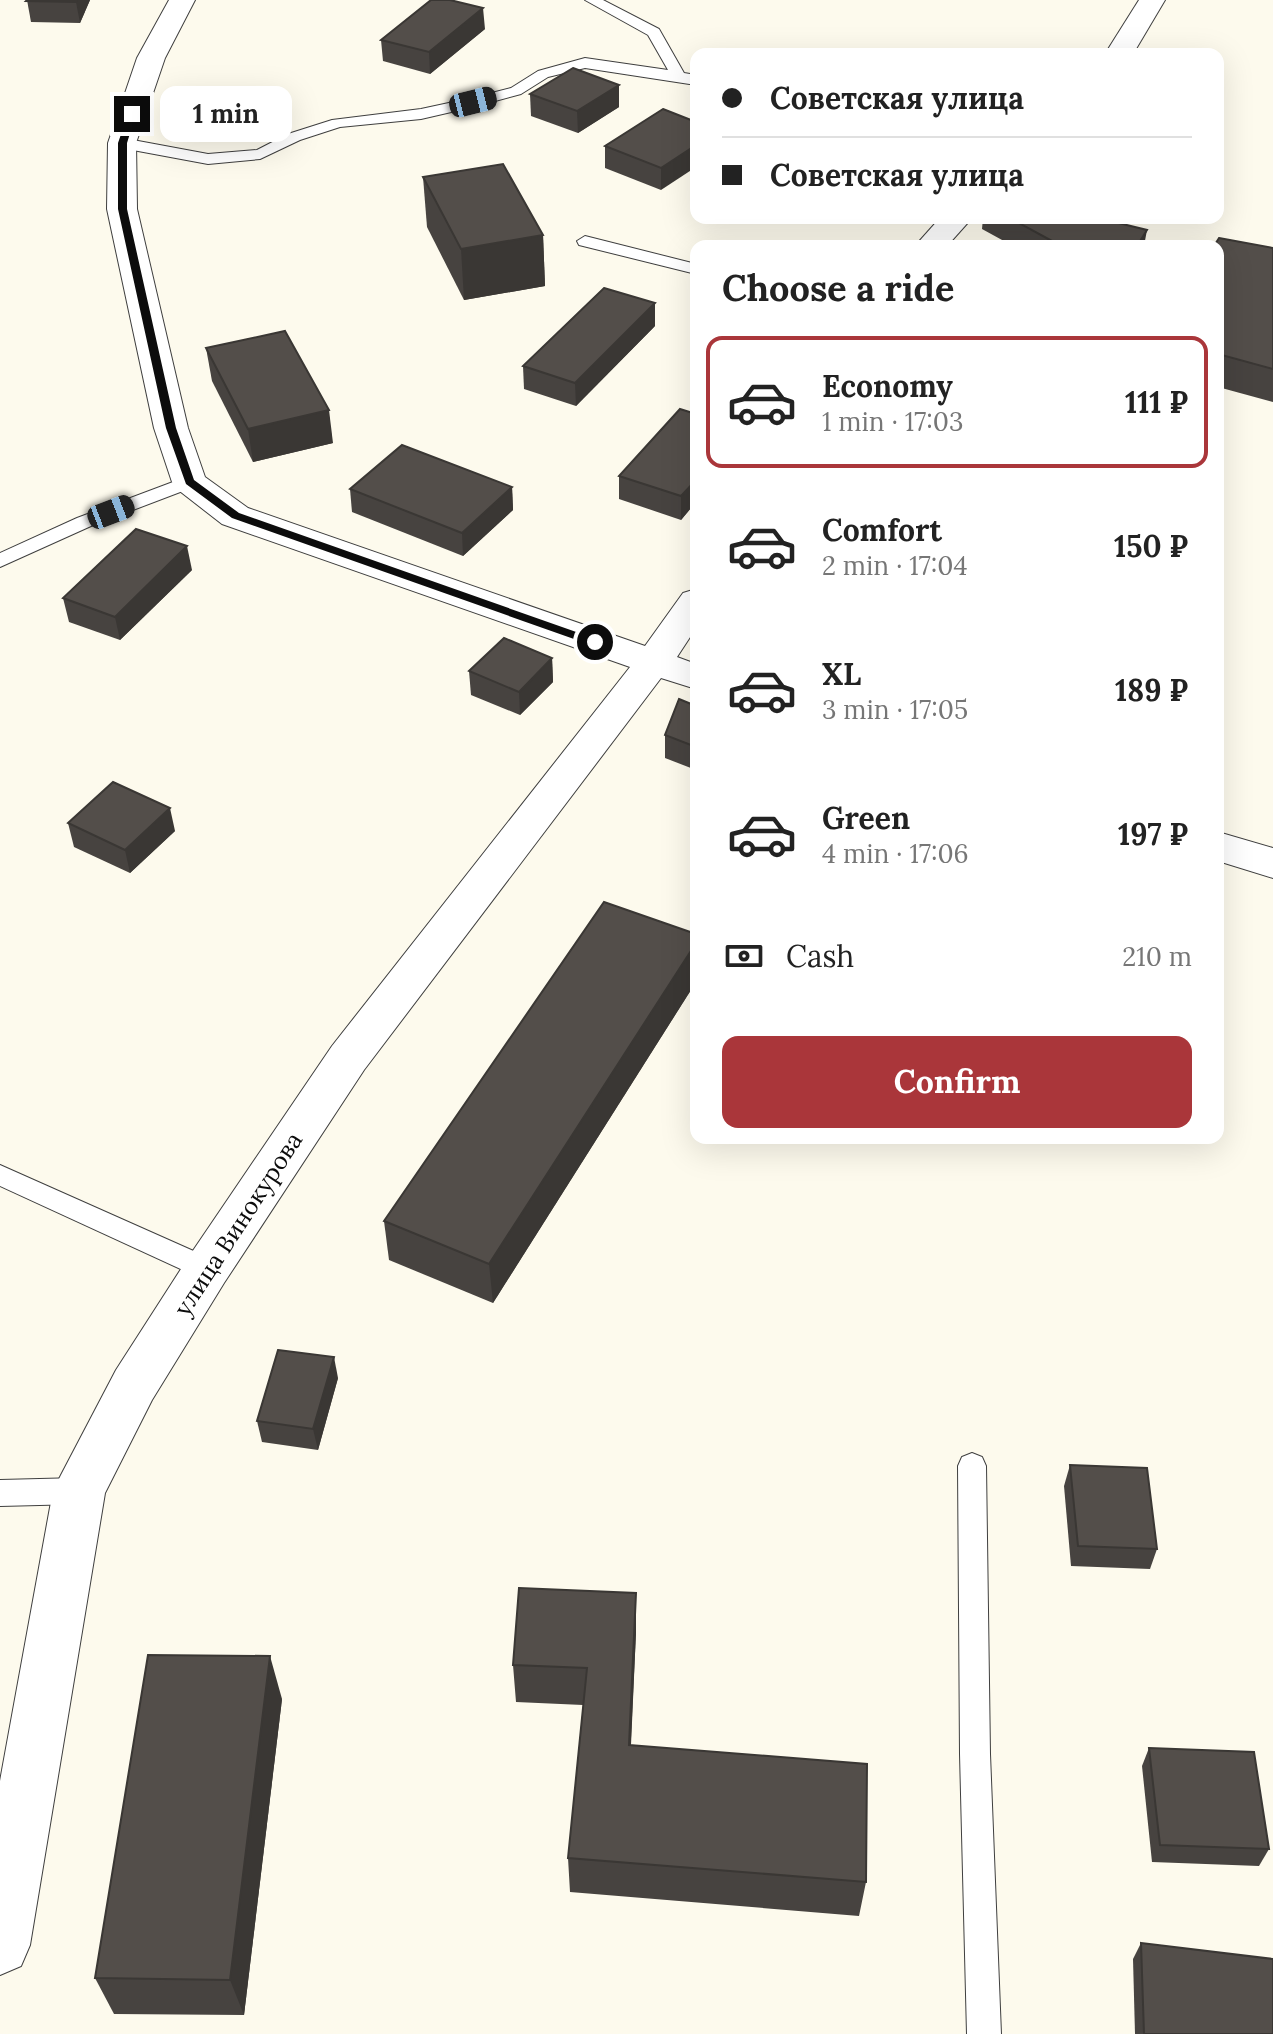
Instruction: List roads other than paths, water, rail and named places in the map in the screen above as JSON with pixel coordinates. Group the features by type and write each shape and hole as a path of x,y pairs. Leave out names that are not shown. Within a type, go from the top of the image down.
{"street":[{"path":"182,0 151,58 122,143 122,209 171,428 189,482 235,516 674,670"},
{"path":"1123,48 1152,0"},
{"path":"936,240 951,224"},
{"name":"улица Винокурова","path":"0,1945 79,1491 134,1385 207,1269 348,1058 674,670 690,620"},
{"path":"1224,848 1273,863"}],"lane":[{"path":"592,0 654,32 679,77"},
{"path":"122,143 208,159 260,154 294,137 338,123 421,114 473,102 516,91 543,74 585,63 690,79"},
{"path":"585,241 690,267"},
{"path":"0,561 84,522 189,482"},
{"path":"0,1175 207,1269"},
{"path":"972,1466 975,1754 984,2034"},
{"path":"0,1493 79,1491"}]}
